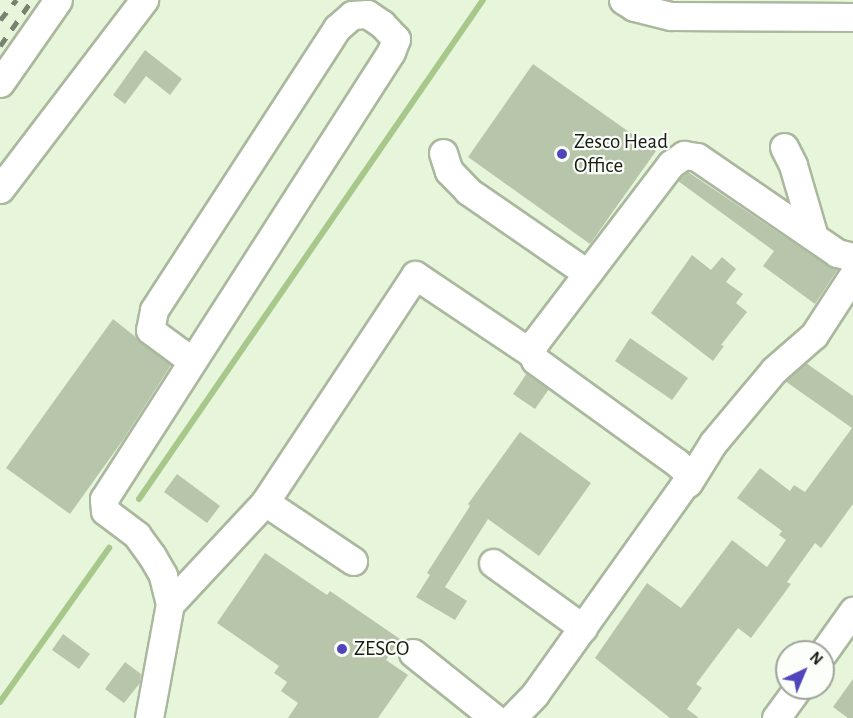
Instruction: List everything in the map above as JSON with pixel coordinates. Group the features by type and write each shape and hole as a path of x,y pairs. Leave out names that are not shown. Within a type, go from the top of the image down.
{"street":[{"path":"0,83 58,0"},
{"path":"0,189 144,0"},
{"path":"623,0 634,7 671,16 853,17"},
{"path":"149,718 170,604 163,575 152,556 137,535 105,511 104,498 391,52 396,39 382,24 367,14 352,15 337,28 154,310 150,330 192,361"},
{"path":"784,147 793,165 814,237"},
{"path":"443,153 449,171 468,191 587,273"},
{"path":"531,352 532,346 670,164 684,155 697,157 837,253 853,257"},
{"path":"170,604 266,502 415,275 531,352 535,360 676,462 688,473 688,483"},
{"path":"512,718 535,694 688,483 713,442 774,370 814,335 853,275"},
{"path":"266,502 353,561"},
{"path":"493,564 583,628"},
{"path":"832,640 853,611"},
{"path":"413,653 494,718"},
{"path":"776,718 789,700"}],"building":[{"path":"145,50 182,79 170,95 146,76 125,104 113,95"},
{"name":"Zesco Head Office","path":"533,64 656,151 590,244 468,157"},
{"path":"688,172 828,266 838,269 815,304 763,266 774,251 678,181"},
{"path":"692,255 711,270 722,257 736,269 726,282 743,294 736,303 747,312 721,345 724,346 713,361 651,313"},
{"path":"113,319 171,365 123,440 70,514 6,468"},
{"path":"630,338 688,378 672,400 615,361"},
{"path":"806,363 853,396 853,504 821,548 815,543 787,582 791,584 751,638 738,628 696,684 702,688 687,709 699,718 670,718 595,658 647,583 681,608 732,540 767,567 786,540 779,535 782,531 737,498 760,468 790,491 794,485 805,492 852,428 785,381"},
{"path":"527,373 549,389 535,409 513,394"},
{"path":"520,432 591,483 539,556 488,519 445,587 467,601 455,620 416,597 430,575 427,573 470,506 468,504"},
{"path":"177,474 220,506 207,523 164,492"},
{"name":"ZESCO","path":"265,553 327,595 330,591 400,639 386,660 408,675 378,718 288,718 298,703 281,691 287,682 274,673 279,666 217,623"},
{"path":"63,634 90,654 79,669 52,650"},
{"path":"125,662 141,674 140,683 124,703 105,689"},
{"path":"853,679 853,718 848,718 833,707"}],"waterway":[{"path":"139,499 483,0"},
{"path":"0,702 109,548"}],"railway":[{"path":"0,20 16,0"},
{"path":"0,46 32,0"}],"place":[{"name":"Zesco Head Office","path":"562,154"},
{"name":"ZESCO","path":"342,649"}]}
